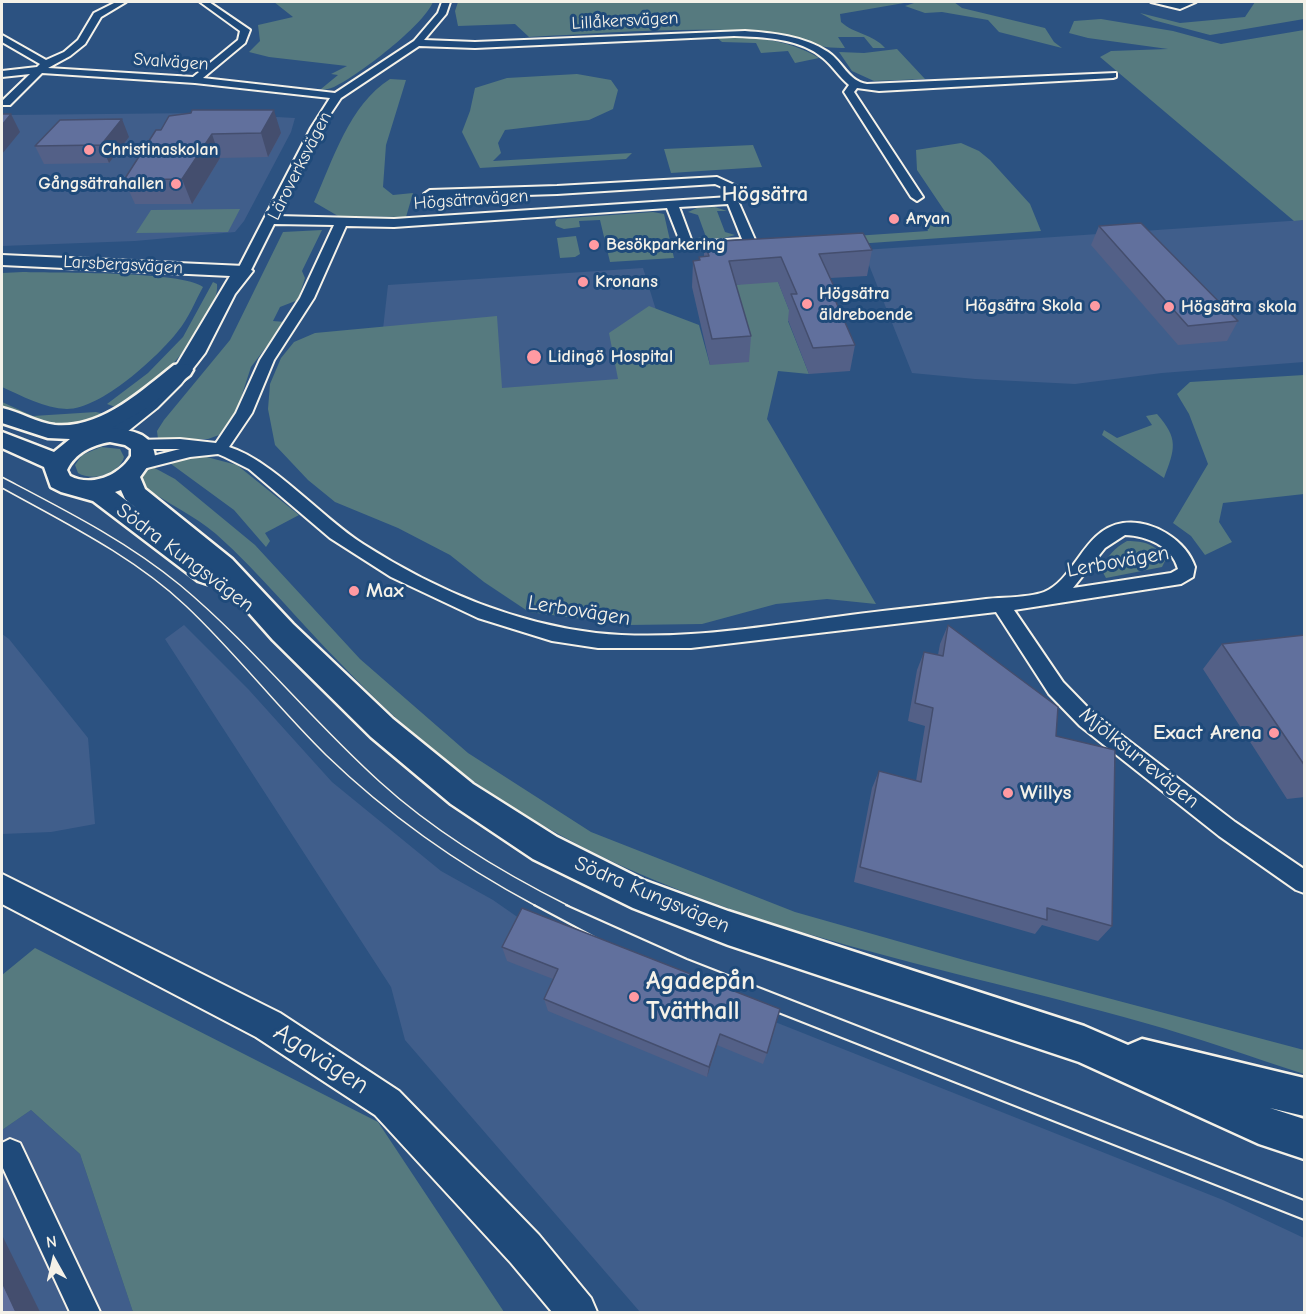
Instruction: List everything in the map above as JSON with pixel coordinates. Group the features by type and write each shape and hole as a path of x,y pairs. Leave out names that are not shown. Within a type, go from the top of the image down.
{"main road":[{"path":"2,415 57,432 92,427 121,414 182,370"},
{"path":"2,423 47,442 86,441 110,435 124,436 136,457"},
{"path":"2,440 47,458 57,465 69,451 86,441"},
{"name":"Södra Kungsvägen","path":"57,465 56,474 62,483 72,488 86,489 106,486 136,457"},
{"name":"Södra Kungsvägen","path":"136,457 134,492 223,566 283,632 382,728 420,761 462,794 544,848 633,892 728,928 1084,1045 1261,1084 1305,1097"},
{"name":"Södra Kungsvägen","path":"86,489 102,495 283,632"},
{"name":"Södra Kungsvägen","path":"1084,1045 1273,1130 1305,1139"}],"street":[{"path":"6,103 43,67 67,54 82,42 97,15 122,2"},
{"path":"195,80 242,41 245,30 204,2"},
{"name":"Läroverksvägen","path":"110,435 140,415 182,370 204,340 232,284 244,271 272,220 312,137 337,96 417,43 442,14 446,2"},
{"path":"1155,2 1180,6 1192,2"},
{"name":"Lillåkersvägen","path":"417,43 475,45 718,33 756,34 791,40 821,52 838,65 847,78 855,84"},
{"path":"2,38 43,67"},
{"name":"Svalvägen","path":"2,74 43,67 195,80 337,96"},
{"path":"917,196 849,92 855,84 879,88 1113,75"},
{"name":"Högsätravägen","path":"272,220 341,223 405,222 672,205 732,200 737,196 736,189 717,180 545,191 430,194"},
{"name":"Högsätravägen","path":"672,205 687,246 750,242 732,200"},
{"path":"220,449 244,413 267,360 307,298 341,223"},
{"name":"Larsbergsvägen","path":"2,260 244,271"},
{"name":"Läroverksvägen","path":"136,457 221,340 248,287 249,281 244,271"},
{"name":"Lerbovägen","path":"136,457 220,449 245,459 337,535 376,560 484,613 537,630 624,644 715,639 1002,606 1052,596 1175,579 1186,572 1186,565 1168,542 1151,532 1128,528 1119,529 1103,537 1068,584 1052,596"},
{"name":"Mjölksurrevägen","path":"1002,606 1056,688 1087,720 1227,829 1305,882"},
{"name":"Agavägen","path":"2,888 268,1025 387,1103 525,1249 577,1312"},
{"path":"10,1153 85,1312"}],"shaded area":[{"path":"203,113 295,118 291,132 244,221 235,232 135,241 2,246 2,118 8,115"},
{"name":"Högsätra Skola","path":"1304,220 1304,362 1162,373 1075,384 912,373 863,250"},
{"name":"Lidingö Hospital","path":"643,268 656,310 632,384 494,396 383,329 388,285"},
{"path":"184,625 249,690 332,782 441,871 493,900 526,923 1223,1200 1304,1238 1304,1312 640,1312 405,1040 391,987 165,639"},
{"path":"2,634 9,639 88,738 95,824 51,832 2,834"},
{"path":"31,1110 80,1154 133,1312 2,1312 2,1130"}],"green space":[{"path":"274,2 433,2 417,24 374,61 334,87 320,90 311,89 321,89 338,75 331,74 347,66 269,57 249,52 260,41 258,25 293,17"},
{"path":"458,2 904,3 840,14 841,22 846,26 875,40 885,48 873,48 864,37 838,37 845,48 833,48 762,32 723,30 640,31 529,37 515,24 458,26 455,11"},
{"path":"917,2 954,2 962,8 1045,28 1054,42 1062,48 999,32 988,20 942,12 925,13 905,6"},
{"path":"1255,2 1304,2 1304,19 1210,35 1153,20 1140,13 1180,23 1245,17"},
{"path":"1101,19 1173,31 1221,44 1304,30 1304,220 1294,221 1100,57 1111,51 1168,49 1088,38 1069,33 1074,21"},
{"path":"715,36 769,40 795,47 819,58 795,63 788,51 761,53 756,43 722,42"},
{"path":"897,49 925,79 874,81 852,71 839,52 864,53"},
{"path":"577,74 611,80 618,90 613,109 589,120 505,130 498,143 501,153 493,161 632,153 626,159 480,168 462,132 475,88 507,78"},
{"path":"390,79 406,80 386,145 383,187 393,195 413,193 406,217 338,216 314,202 353,118 376,90"},
{"path":"961,143 979,151 990,160 1030,204 1041,231 842,245 825,238 928,231 923,221 950,219 917,170 916,150"},
{"path":"753,145 762,167 671,173 664,149"},
{"path":"715,207 727,211 717,211 725,232 735,235 721,239 697,238 706,237 698,215 688,212 697,208"},
{"path":"240,209 228,232 136,233 151,210"},
{"path":"653,212 664,214 674,258 610,262 600,220 579,221 580,227 564,229 556,226 555,222 557,219"},
{"path":"322,230 302,271 305,278 298,300 280,307 273,321 285,322 251,367 237,410 219,435 208,439 158,439 157,431 164,420 230,340 283,232"},
{"path":"576,236 580,254 575,257 560,258 557,238"},
{"path":"2,273 146,275 191,282 203,287 182,326 143,367 128,380 96,400 81,407 67,409 42,404 2,387"},
{"path":"777,279 793,320 788,321 809,374 778,371 767,419 876,604 827,599 776,604 702,624 629,625 529,612 484,582 450,555 398,528 335,502 308,480 275,445 268,409 270,384 281,358 294,342 315,333 497,316 502,388 618,379 609,333 649,306 699,325 710,365 727,286"},
{"path":"213,282 217,284 211,308 194,338 172,365 150,388 121,409 107,404 148,373 183,337"},
{"path":"1304,375 1304,494 1223,503 1219,522 1232,542 1205,555 1191,536 1173,523 1208,464 1189,414 1177,394 1190,382"},
{"path":"2,402 33,416 96,412 109,415 65,425 44,424 2,408"},
{"path":"1157,414 1169,430 1173,444 1171,459 1164,478 1102,435 1104,430 1117,438 1152,425 1146,416"},
{"path":"101,447 120,449 124,457 117,468 105,475 91,477 78,473 75,465 82,455"},
{"path":"203,456 237,465 299,515 265,533 270,541 266,547 234,510 167,461"},
{"path":"151,466 175,479 255,545 360,659 468,753 591,832 795,912 964,960 1304,1050 1304,1074 1145,1023 888,956 719,905 637,873 558,834 482,787 408,729 357,681 249,565 216,534 144,487 140,478 144,470"},
{"path":"1127,541 1154,547 1166,559 1162,567 1106,578 1101,569 1109,556"},
{"path":"35,948 378,1122 504,1312 133,1312 80,1154 31,1110 2,1130 2,975"}],"building":[{"path":"192,110 274,110 261,133 212,134 182,179 124,180 156,130 161,130 169,116 191,113"},
{"path":"2,114 11,114 2,125"},
{"path":"122,119 101,145 35,146 60,120"},
{"path":"1141,223 1238,321 1188,326 1099,226"},
{"path":"863,233 872,250 819,254 837,293 832,293 855,345 813,348 791,294 797,294 781,257 729,261 751,336 712,339 693,261 700,260 699,257 709,256 704,242"},
{"name":"Willys","path":"948,625 1058,707 1056,736 1115,750 1112,926 1047,908 1047,920 860,867 879,771 921,782 933,708 915,703 924,652 943,656"},
{"path":"1305,635 1305,766 1222,644"},
{"name":"Agadepån Tvätthall","path":"522,908 780,1009 767,1053 720,1034 709,1067 544,999 558,969 502,947"},
{"path":"2,1282 16,1312 2,1312"}],"tram line":[{"path":"2,477 94,526 160,569 232,632 329,733 401,801 446,835 569,906"},
{"path":"2,488 98,541 144,571 186,606 326,755 374,798 426,838 480,874 536,906"},
{"path":"534,905 600,940"},
{"path":"566,905 687,959 1304,1200"},
{"path":"763,1007 1304,1220"}],"place":[{"name":"Christinaskolan","path":"89,150"},
{"name":"Gångsätrahallen","path":"176,184"},
{"name":"Aryan","path":"894,219"},
{"name":"Besökparkering","path":"594,245"},
{"name":"Kronans","path":"583,282"},
{"name":"Högsätra äldreboende","path":"807,304"},
{"name":"Högsätra Skola","path":"1095,306"},
{"name":"Högsätra skola","path":"1169,307"},
{"name":"Lidingö Hospital","path":"534,357"},
{"name":"Max","path":"354,591"},
{"name":"Exact Arena","path":"1274,733"},
{"name":"Willys","path":"1008,793"},
{"name":"Agadepån Tvätthall","path":"634,997"}],"district":[{"name":"Högsätra","path":"765,195"}]}
